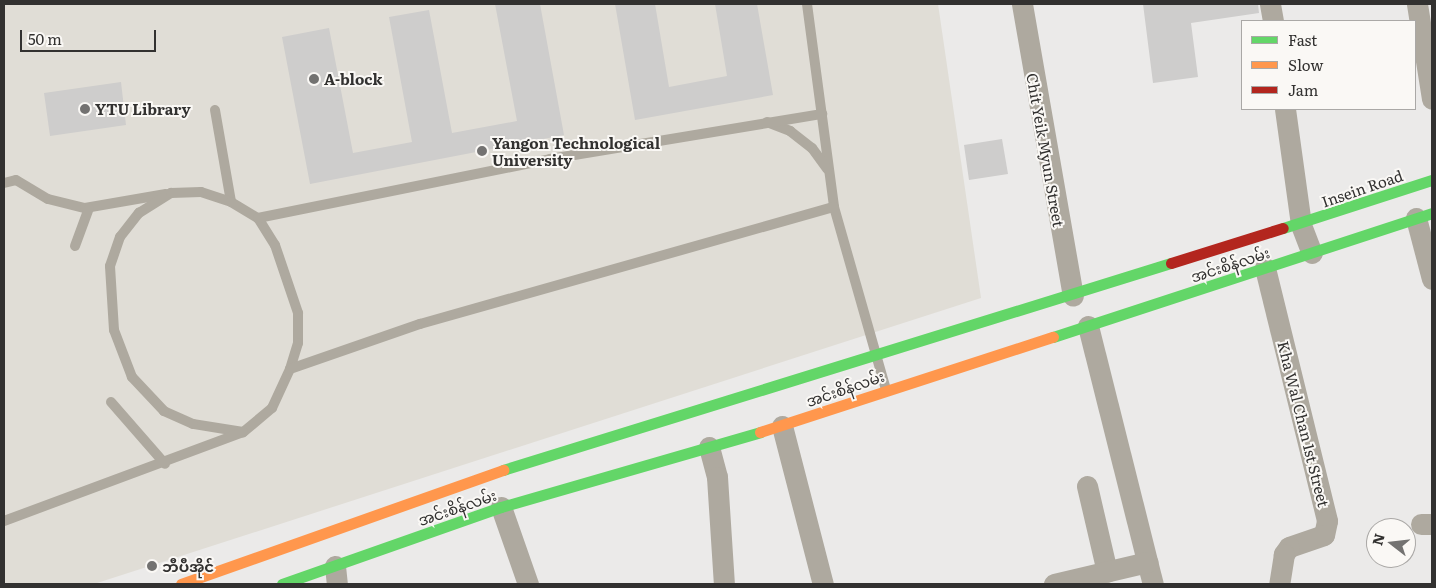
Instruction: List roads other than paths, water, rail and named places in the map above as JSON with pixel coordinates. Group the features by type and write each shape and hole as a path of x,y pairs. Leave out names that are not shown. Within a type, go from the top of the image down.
{"main road":[{"name":"Insein Road","path":"1301,225 1432,180"},
{"name":"အင်းစိန်လမ်း","path":"282,584 336,575 501,507 782,426 886,390 1424,216"},
{"name":"အင်းစိန်လမ်း","path":"181,584 481,477 875,358 1301,225"}],"street":[{"name":"Chit Yeik Myun Street","path":"1022,4 1072,296"},
{"path":"1270,4 1273,20"},
{"path":"1417,4 1432,99"},
{"path":"1285,110 1301,225 1312,253"},
{"path":"1424,216 1432,279"},
{"name":"Kha Wal Chan 1st Street","path":"1265,268 1327,521 1324,535 1289,546 1284,554 1279,584"},
{"path":"1088,326 1153,584"},
{"path":"782,426 823,584"},
{"path":"709,447 717,477 724,584"},
{"path":"1087,486 1107,572"},
{"path":"501,507 528,584"},
{"path":"1054,584 1147,562"}],"lane":[{"path":"807,4 822,114 827,170 834,206 875,358 886,390"},
{"path":"216,110 232,202"},
{"path":"258,218 550,159 822,114"},
{"path":"767,122 790,131 812,148 827,170"},
{"path":"4,183 16,180 48,200 89,208 172,193 201,192 232,202 258,218 278,252 298,313 298,343 290,369 272,408 243,432 165,464 4,521"},
{"path":"172,193 139,213 120,237 110,266 114,330 132,377 164,411 194,424 243,432"},
{"path":"290,369 420,324 834,206"},
{"path":"75,246 89,208"},
{"path":"111,402 165,464"}],"place":[{"name":"A-block","path":"314,79"},
{"name":"YTU Library","path":"85,109"},
{"name":"Yangon Technological University","path":"482,151"},
{"name":"ဘီပီအိုင်","path":"152,566"}]}
